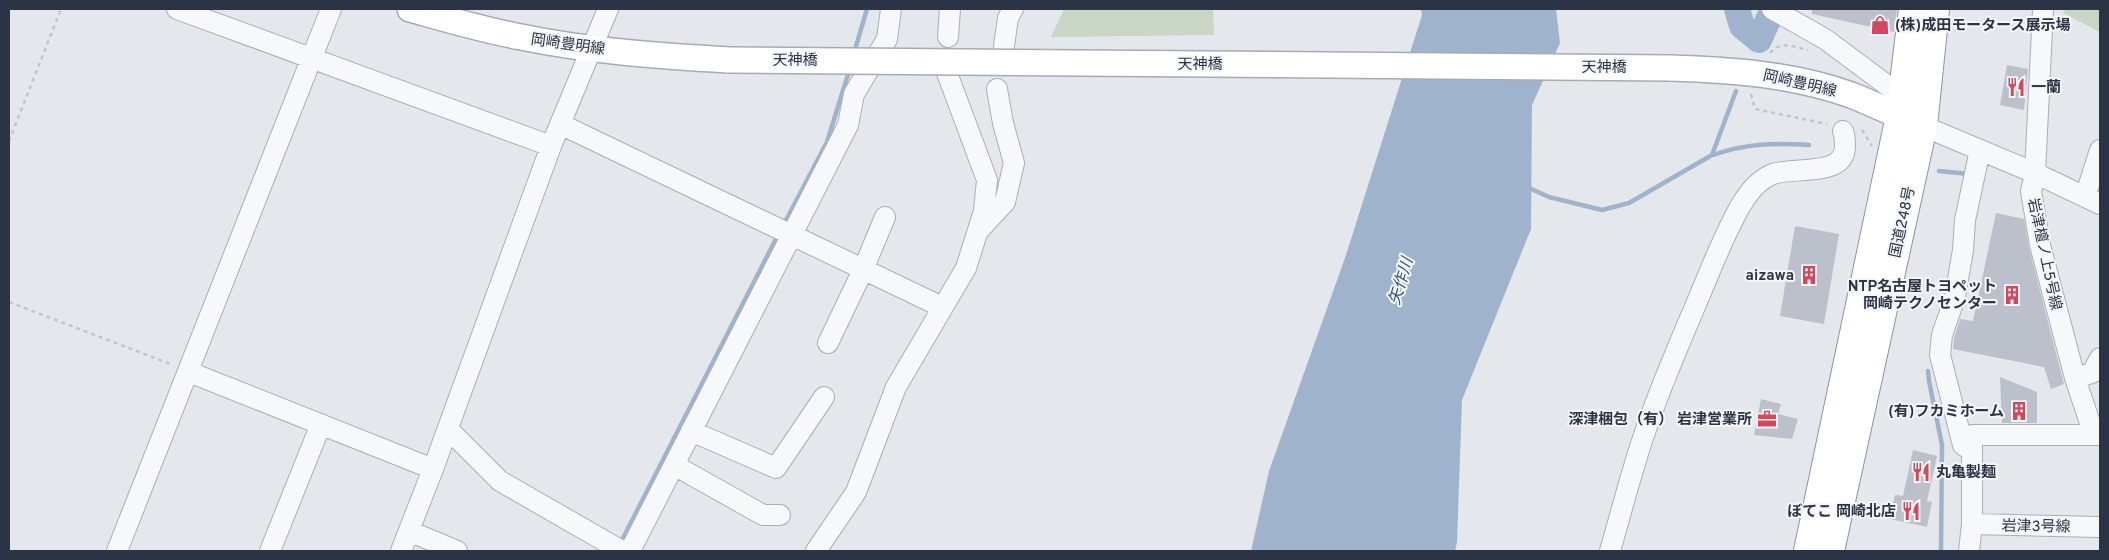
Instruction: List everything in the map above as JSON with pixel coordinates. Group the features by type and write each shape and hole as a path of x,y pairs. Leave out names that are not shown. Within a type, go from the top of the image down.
{"highway":[{"name":"国道248号","path":"1830,551 1911,121 1913,9"},
{"name":"国道248号","path":"1808,551 1911,121 1935,9"}],"main road":[{"name":"岡崎豊明線","path":"410,9 521,37 660,56 729,60"},
{"name":"天神橋","path":"729,60 1670,68"},
{"name":"岡崎豊明線","path":"1670,68 1751,72 1785,78 1851,95 1911,121"}],"street":[{"path":"177,9 551,146"},
{"path":"117,551 331,9"},
{"path":"401,551 433,470 551,146 608,9"},
{"path":"948,37 950,9"},
{"path":"1004,46 1008,18 1013,9"},
{"name":"岩津檀ノ上5号線","path":"2043,9 2035,173 2031,192 2040,245 2075,378 2097,435"},
{"path":"630,551 848,125 854,94 887,39 887,10"},
{"path":"1778,12 1825,39 1892,89 1911,121 2035,173 2093,200 2100,150"},
{"path":"816,551 856,492 896,387 966,268 984,211 987,180 947,73"},
{"path":"977,232 1005,202 1014,163 1003,123 997,89"},
{"path":"560,124 790,236 942,307"},
{"path":"1610,551 1644,435 1668,370 1720,246 1741,206 1760,181 1772,174 1831,167 1842,159 1845,155 1845,140 1842,131"},
{"path":"1972,451 1963,445 1940,355 1942,335 1955,297 1963,250 1965,220 1980,150"},
{"path":"828,343 863,270 885,217"},
{"path":"2075,378 2092,373 2100,358"},
{"path":"189,372 433,470"},
{"path":"691,431 776,468 824,398"},
{"path":"270,551 321,424"},
{"path":"448,429 500,481 622,551"},
{"path":"1969,551 1972,524 1972,435 2097,435"},
{"path":"674,466 763,515 780,515"},
{"name":"岩津3号線","path":"1972,524 2100,527"},
{"path":"409,531 457,551"}],"path":[{"path":"9,141 61,9"},
{"path":"1770,53 1775,47 1783,44 1814,50 1825,39"},
{"path":"1752,91 1752,102 1755,109 1831,125 1842,131"},
{"path":"9,302 189,372"}],"green space":[{"path":"1064,9 1213,9 1214,35 1051,37"},
{"path":"2065,9 2100,9 2100,32 2063,13"}],"water":[{"name":"矢作川","path":"1421,9 1556,9 1560,43 1532,105 1531,229 1462,400 1457,542 1455,551 1251,551 1269,471 1346,255 1422,15"}],"building":[{"name":"(株)成田モータース展示場","path":"1812,9 1897,9 1894,32 1812,14"},
{"name":"一蘭","path":"2007,65 2028,69 2024,110 2000,105"},
{"name":"NTP名古屋トヨペット 岡崎テクノセンター","path":"1996,213 2024,219 2029,248 2064,384 2051,389 2044,367 1953,349 1954,338 1960,319 1973,321"},
{"name":"aizawa","path":"1795,226 1839,234 1824,324 1780,316"},
{"name":"(有)フカミホーム","path":"2000,377 2037,392 2037,423 2002,423"},
{"path":"1761,399 1781,404 1778,414 1798,419 1792,439 1754,435"},
{"path":"1913,450 1937,456 1927,501 1932,502 1927,527 1890,519 1895,495 1903,496"}],"waterway":[{"path":"854,53 867,9"},
{"path":"1737,9 1742,26 1759,40 1773,9"},
{"path":"1753,49 1759,40"},
{"path":"783,226 827,142 850,68"},
{"path":"1527,187 1549,197 1602,210 1629,203 1712,155 1736,91"},
{"path":"1713,155 1737,148 1761,145 1809,145"},
{"path":"1939,171 1969,174"},
{"path":"620,544 778,235"},
{"path":"1928,371 1942,445 1941,551"}],"place":[{"name":"(株)成田モータース展示場","path":"1880,25"},
{"name":"一蘭","path":"2016,87"},
{"name":"aizawa","path":"1809,275"},
{"name":"NTP名古屋トヨペット 岡崎テクノセンター","path":"2012,295"},
{"name":"(有)フカミホーム","path":"2019,411"},
{"name":"深津梱包（有） 岩津営業所","path":"1767,419"},
{"name":"丸亀製麺","path":"1921,472"},
{"name":"ぼてこ 岡崎北店","path":"1911,511"}]}
